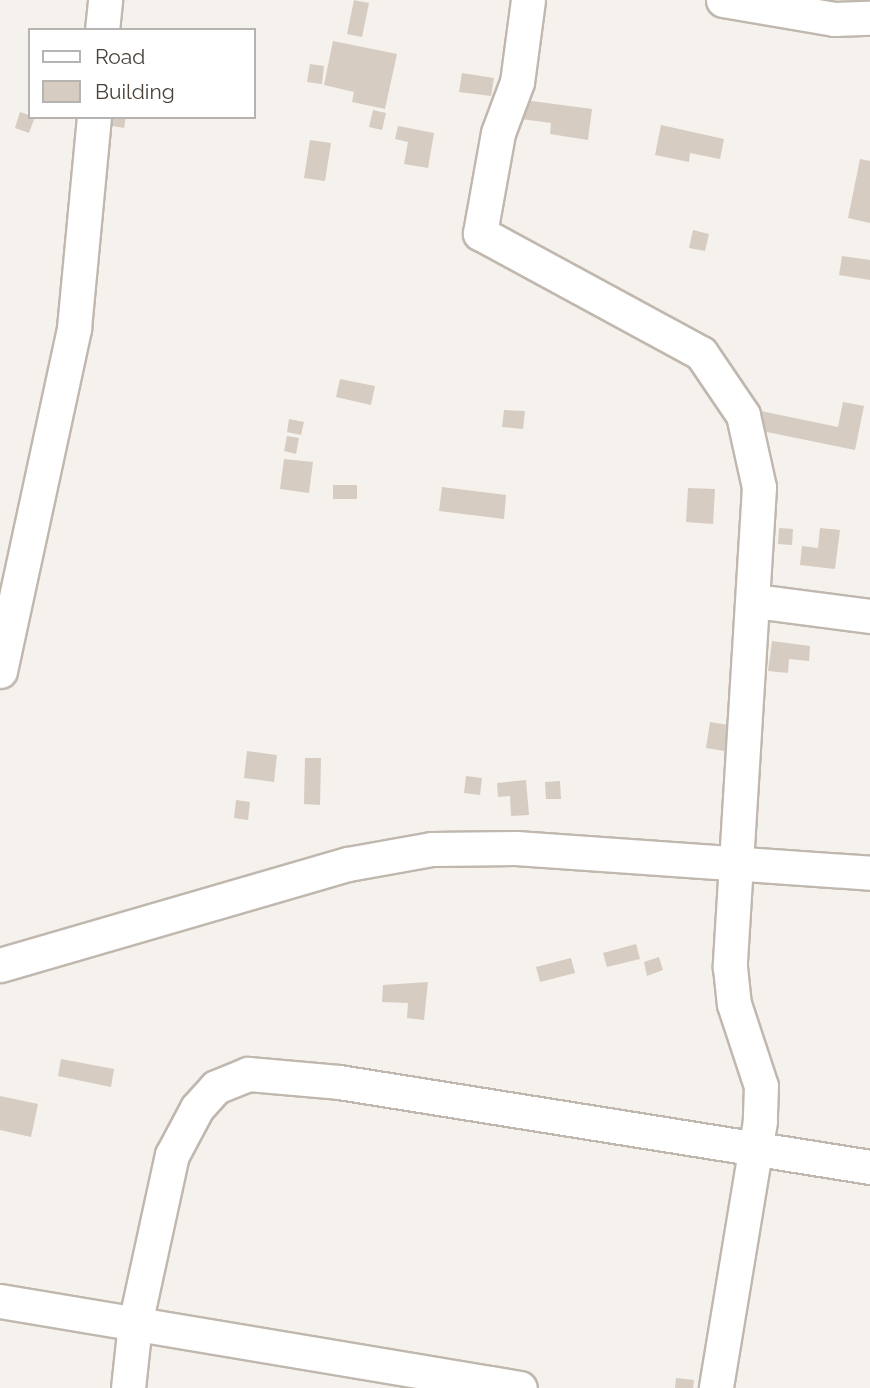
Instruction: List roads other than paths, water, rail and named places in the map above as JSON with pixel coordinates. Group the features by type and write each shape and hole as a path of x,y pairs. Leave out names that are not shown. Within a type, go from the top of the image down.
{"street":[{"path":"102,28 105,0"},
{"path":"528,0 517,82 499,133 480,233 701,353 743,415 754,452 759,487 755,601 730,967 734,1004 761,1086 756,1148 716,1388"},
{"path":"723,0 834,19 870,18"},
{"path":"0,671 74,328 94,119"},
{"path":"755,601 870,616"},
{"path":"0,965 348,864 432,849 516,848 870,873"},
{"path":"128,1388 135,1324 172,1155 197,1108 216,1087 248,1074 339,1082 870,1167"},
{"path":"0,1301 520,1388"}]}
